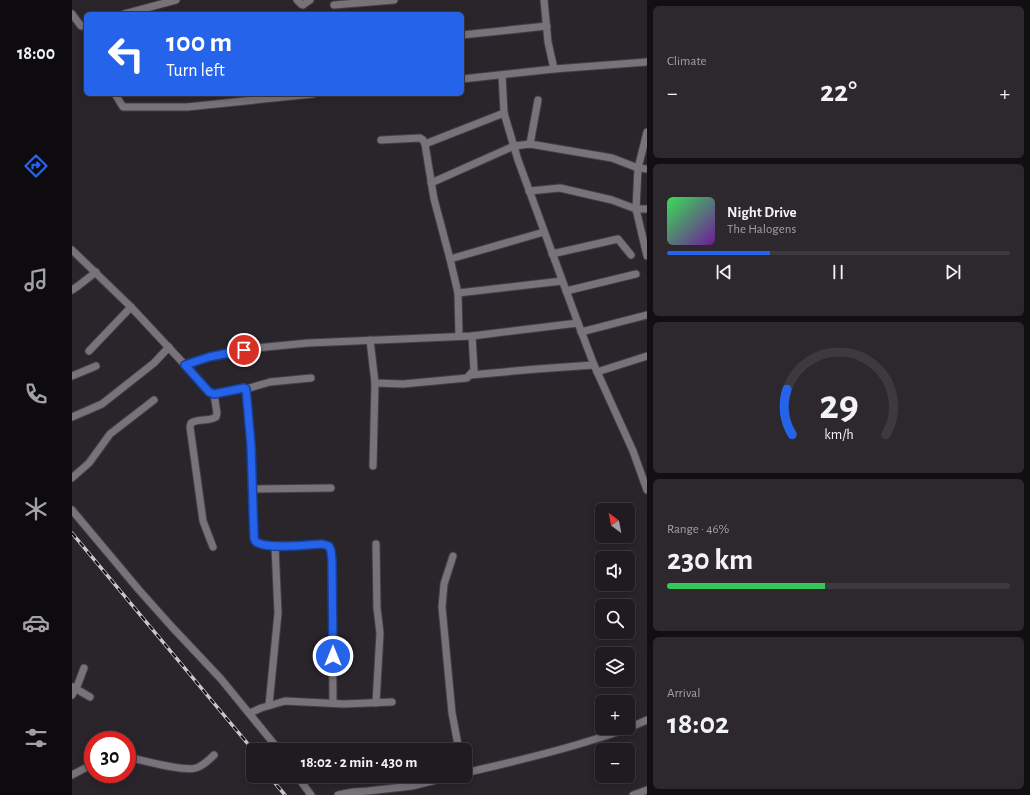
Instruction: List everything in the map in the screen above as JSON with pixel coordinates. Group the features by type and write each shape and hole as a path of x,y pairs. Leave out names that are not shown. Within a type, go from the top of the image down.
{"street":[{"path":"131,12 176,0"},
{"path":"297,0 303,5 310,0"},
{"path":"334,5 394,0"},
{"path":"544,0 548,42 554,69"},
{"path":"72,14 79,25 84,27"},
{"path":"464,35 547,26"},
{"path":"464,79 554,69 647,62"},
{"path":"502,75 504,113 529,191 581,332 646,481 647,490"},
{"path":"116,96 123,107 187,107 294,96"},
{"path":"530,144 538,100"},
{"path":"425,144 504,113"},
{"path":"647,132 638,168 636,209 647,253"},
{"path":"381,140 420,138 425,144 434,199 458,293 459,336"},
{"path":"431,183 514,146 530,144 612,158 638,168 647,169"},
{"path":"529,191 560,188 612,200 636,209 647,209"},
{"path":"450,258 544,232"},
{"path":"552,254 618,239 631,255"},
{"path":"72,250 131,306 209,392 214,394 244,388 246,389 270,382 311,378"},
{"path":"72,290 96,272"},
{"path":"566,291 636,274"},
{"path":"458,293 562,281"},
{"path":"89,351 131,306"},
{"path":"581,332 647,315"},
{"path":"185,365 209,357 256,348 308,343 472,336 578,324"},
{"path":"375,383 403,384 468,378 474,370 472,336"},
{"path":"370,340 375,383 373,466"},
{"path":"72,417 102,404 154,363 169,347"},
{"path":"470,375 537,369 596,369 647,356"},
{"path":"72,376 96,366"},
{"path":"246,389 251,445 254,538 256,542 259,544 275,546 322,544 329,546 331,551 333,609 333,703"},
{"path":"213,547 204,521 190,427 191,423 195,421 212,419 216,417 217,413 214,394"},
{"path":"72,478 89,462 110,434 154,400"},
{"path":"252,489 331,488"},
{"path":"72,510 139,590 213,670 273,743"},
{"path":"376,544 377,608 380,633 376,703"},
{"path":"269,705 278,613 275,546"},
{"path":"452,556 444,584 442,608 452,713 458,743"},
{"path":"84,668 73,690 90,697"},
{"path":"250,714 269,705 285,701 344,704 392,702"},
{"path":"472,771 527,759 574,746 630,729 647,720"},
{"path":"136,759 181,768 196,768 207,762 214,755"},
{"path":"72,776 84,769"},
{"path":"302,783 311,795"},
{"path":"338,795 412,786 424,783"},
{"path":"633,795 647,790"}],"railway":[{"path":"72,533 247,743"},
{"path":"275,783 285,795"}],"route":[{"path":"244,350 209,357 185,365 209,392 214,394 244,388 246,389 251,445 254,538 256,542 259,544 275,546 322,544 329,546 332,561 333,656"}]}
